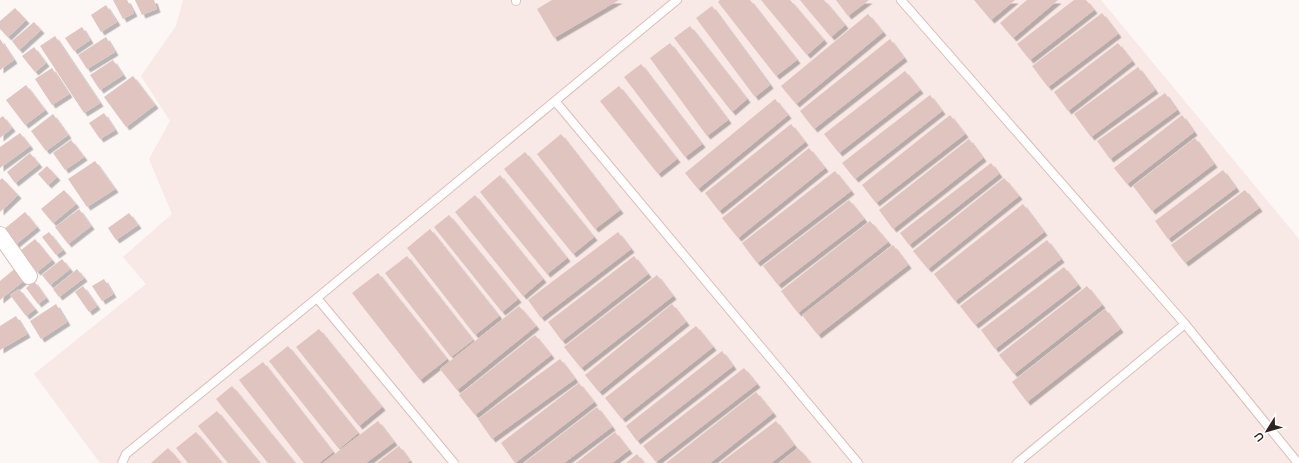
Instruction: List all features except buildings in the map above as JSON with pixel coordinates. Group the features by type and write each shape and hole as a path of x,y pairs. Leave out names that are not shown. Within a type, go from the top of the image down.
{"street":[{"path":"0,235 29,276"}],"lane":[{"path":"122,463 126,454 677,0"},
{"path":"901,0 1185,324 1298,463"},
{"path":"555,101 858,463"},
{"path":"317,298 454,463"},
{"path":"1017,463 1185,324"}],"shaded area":[{"path":"183,0 1101,0 1299,239 1299,463 100,463 34,374 146,284 123,257 172,214 149,159 170,121 141,76 176,26"}]}
